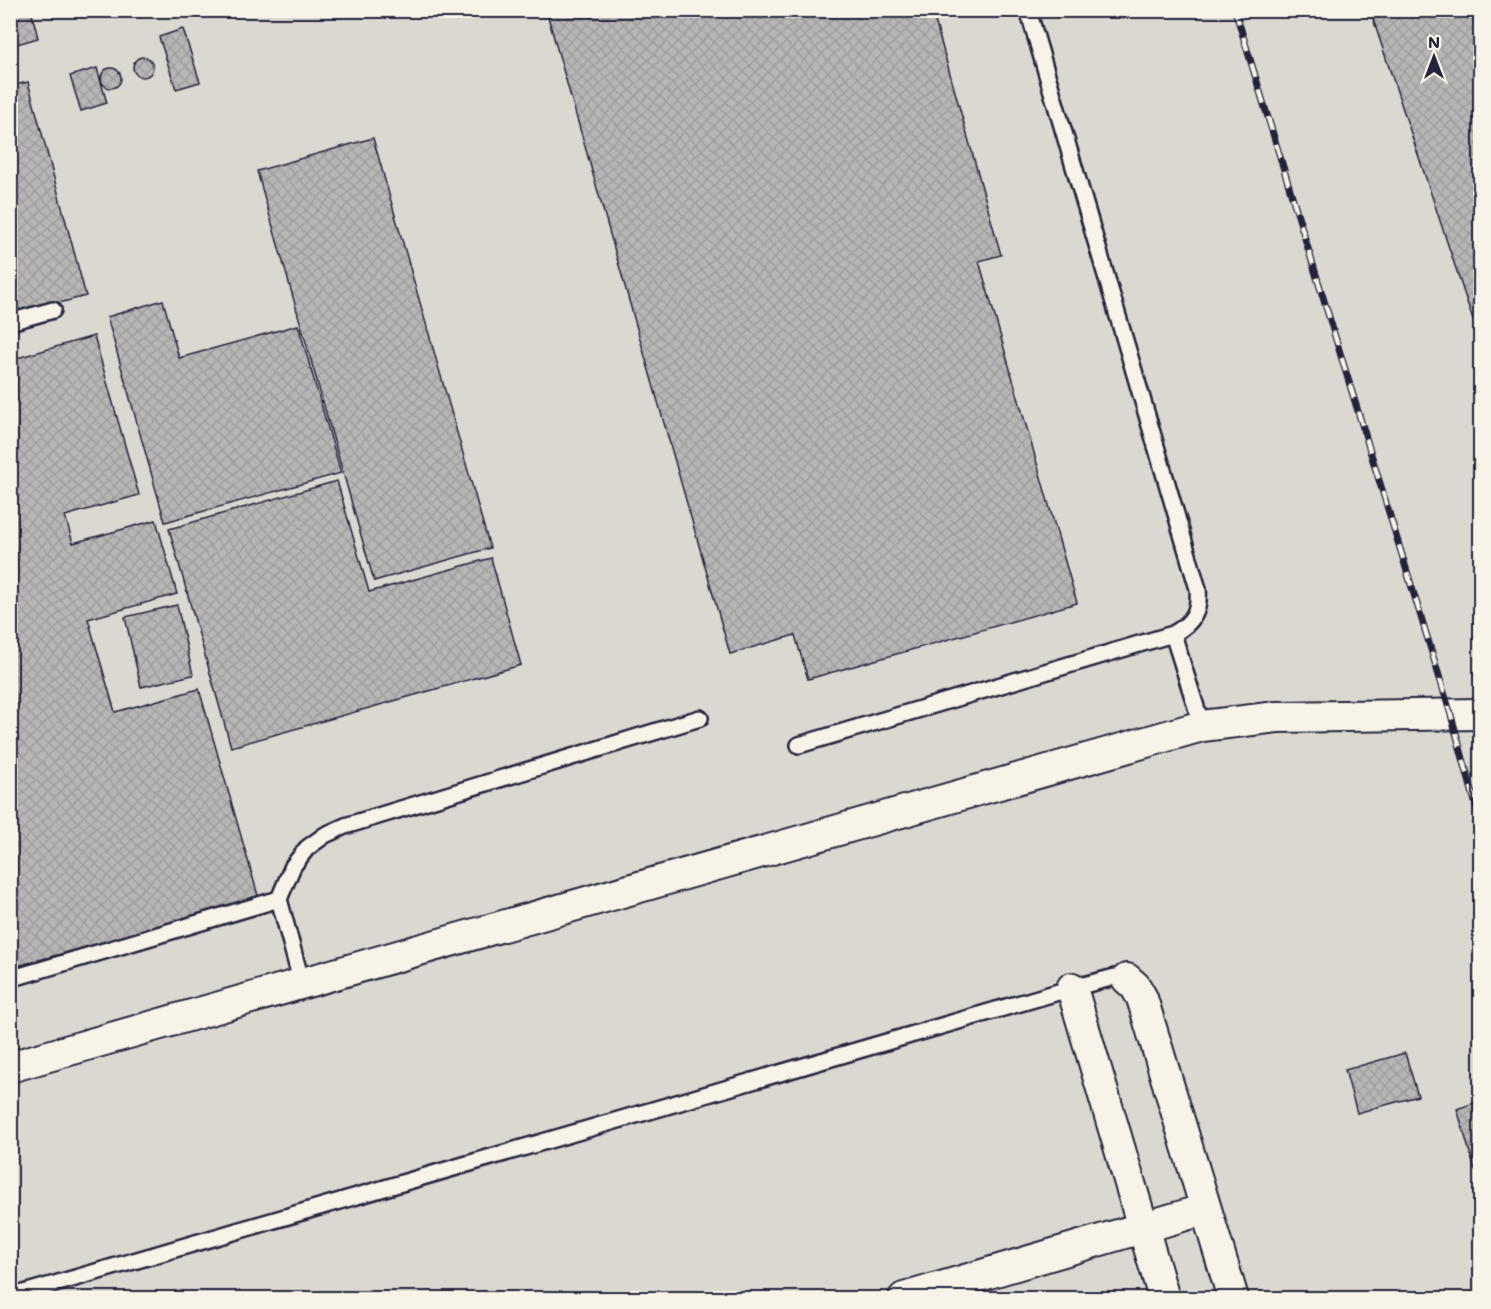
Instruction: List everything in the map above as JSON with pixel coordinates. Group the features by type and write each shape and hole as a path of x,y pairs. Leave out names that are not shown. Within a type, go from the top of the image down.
{"street":[{"path":"10,1068 1202,726 1277,717 1480,714"},
{"path":"1127,980 1135,986 1142,998 1233,1299"},
{"path":"1072,988 1164,1299"},
{"path":"919,1296 1206,1209"}],"lane":[{"path":"799,746 1173,634 1195,617 1199,603 1198,589 1028,10"},
{"path":"10,322 53,310"},
{"path":"1173,634 1202,726"},
{"path":"302,984 279,899 293,866 307,848 335,830 700,718"},
{"path":"10,979 279,899"},
{"path":"10,1297 1072,988 1115,977 1127,980"}],"shaded area":[{"path":"11,11 1480,11 1480,1298 11,1298"}],"building":[{"path":"10,10 31,10 38,38 10,46"},
{"path":"546,10 932,10 1001,255 979,261 1077,603 808,679 795,635 730,654"},
{"path":"1370,10 1480,10 1480,341"},
{"path":"183,29 200,82 176,89 159,37"},
{"path":"143,57 150,60 153,67 150,74 143,77 136,74 133,67 136,60"},
{"path":"97,68 107,103 81,111 70,76"},
{"path":"111,68 118,71 121,78 118,85 111,88 104,85 101,78 104,71"},
{"path":"28,82 86,296 10,316 10,86"},
{"path":"373,138 490,548 374,581 257,171"},
{"path":"163,300 179,358 298,325 341,473 165,522 107,317"},
{"path":"94,336 139,495 65,516 73,543 156,520 177,594 88,619 115,712 199,689 259,899 10,968 10,360"},
{"path":"337,481 369,592 491,558 521,665 231,747 169,529"},
{"path":"177,605 193,675 141,687 125,617"},
{"path":"1405,1053 1418,1096 1357,1113 1345,1070"},
{"path":"1477,1102 1480,1114 1480,1168 1475,1170 1457,1109"}],"railway":[{"path":"1235,10 1451,715 1480,820"}]}
